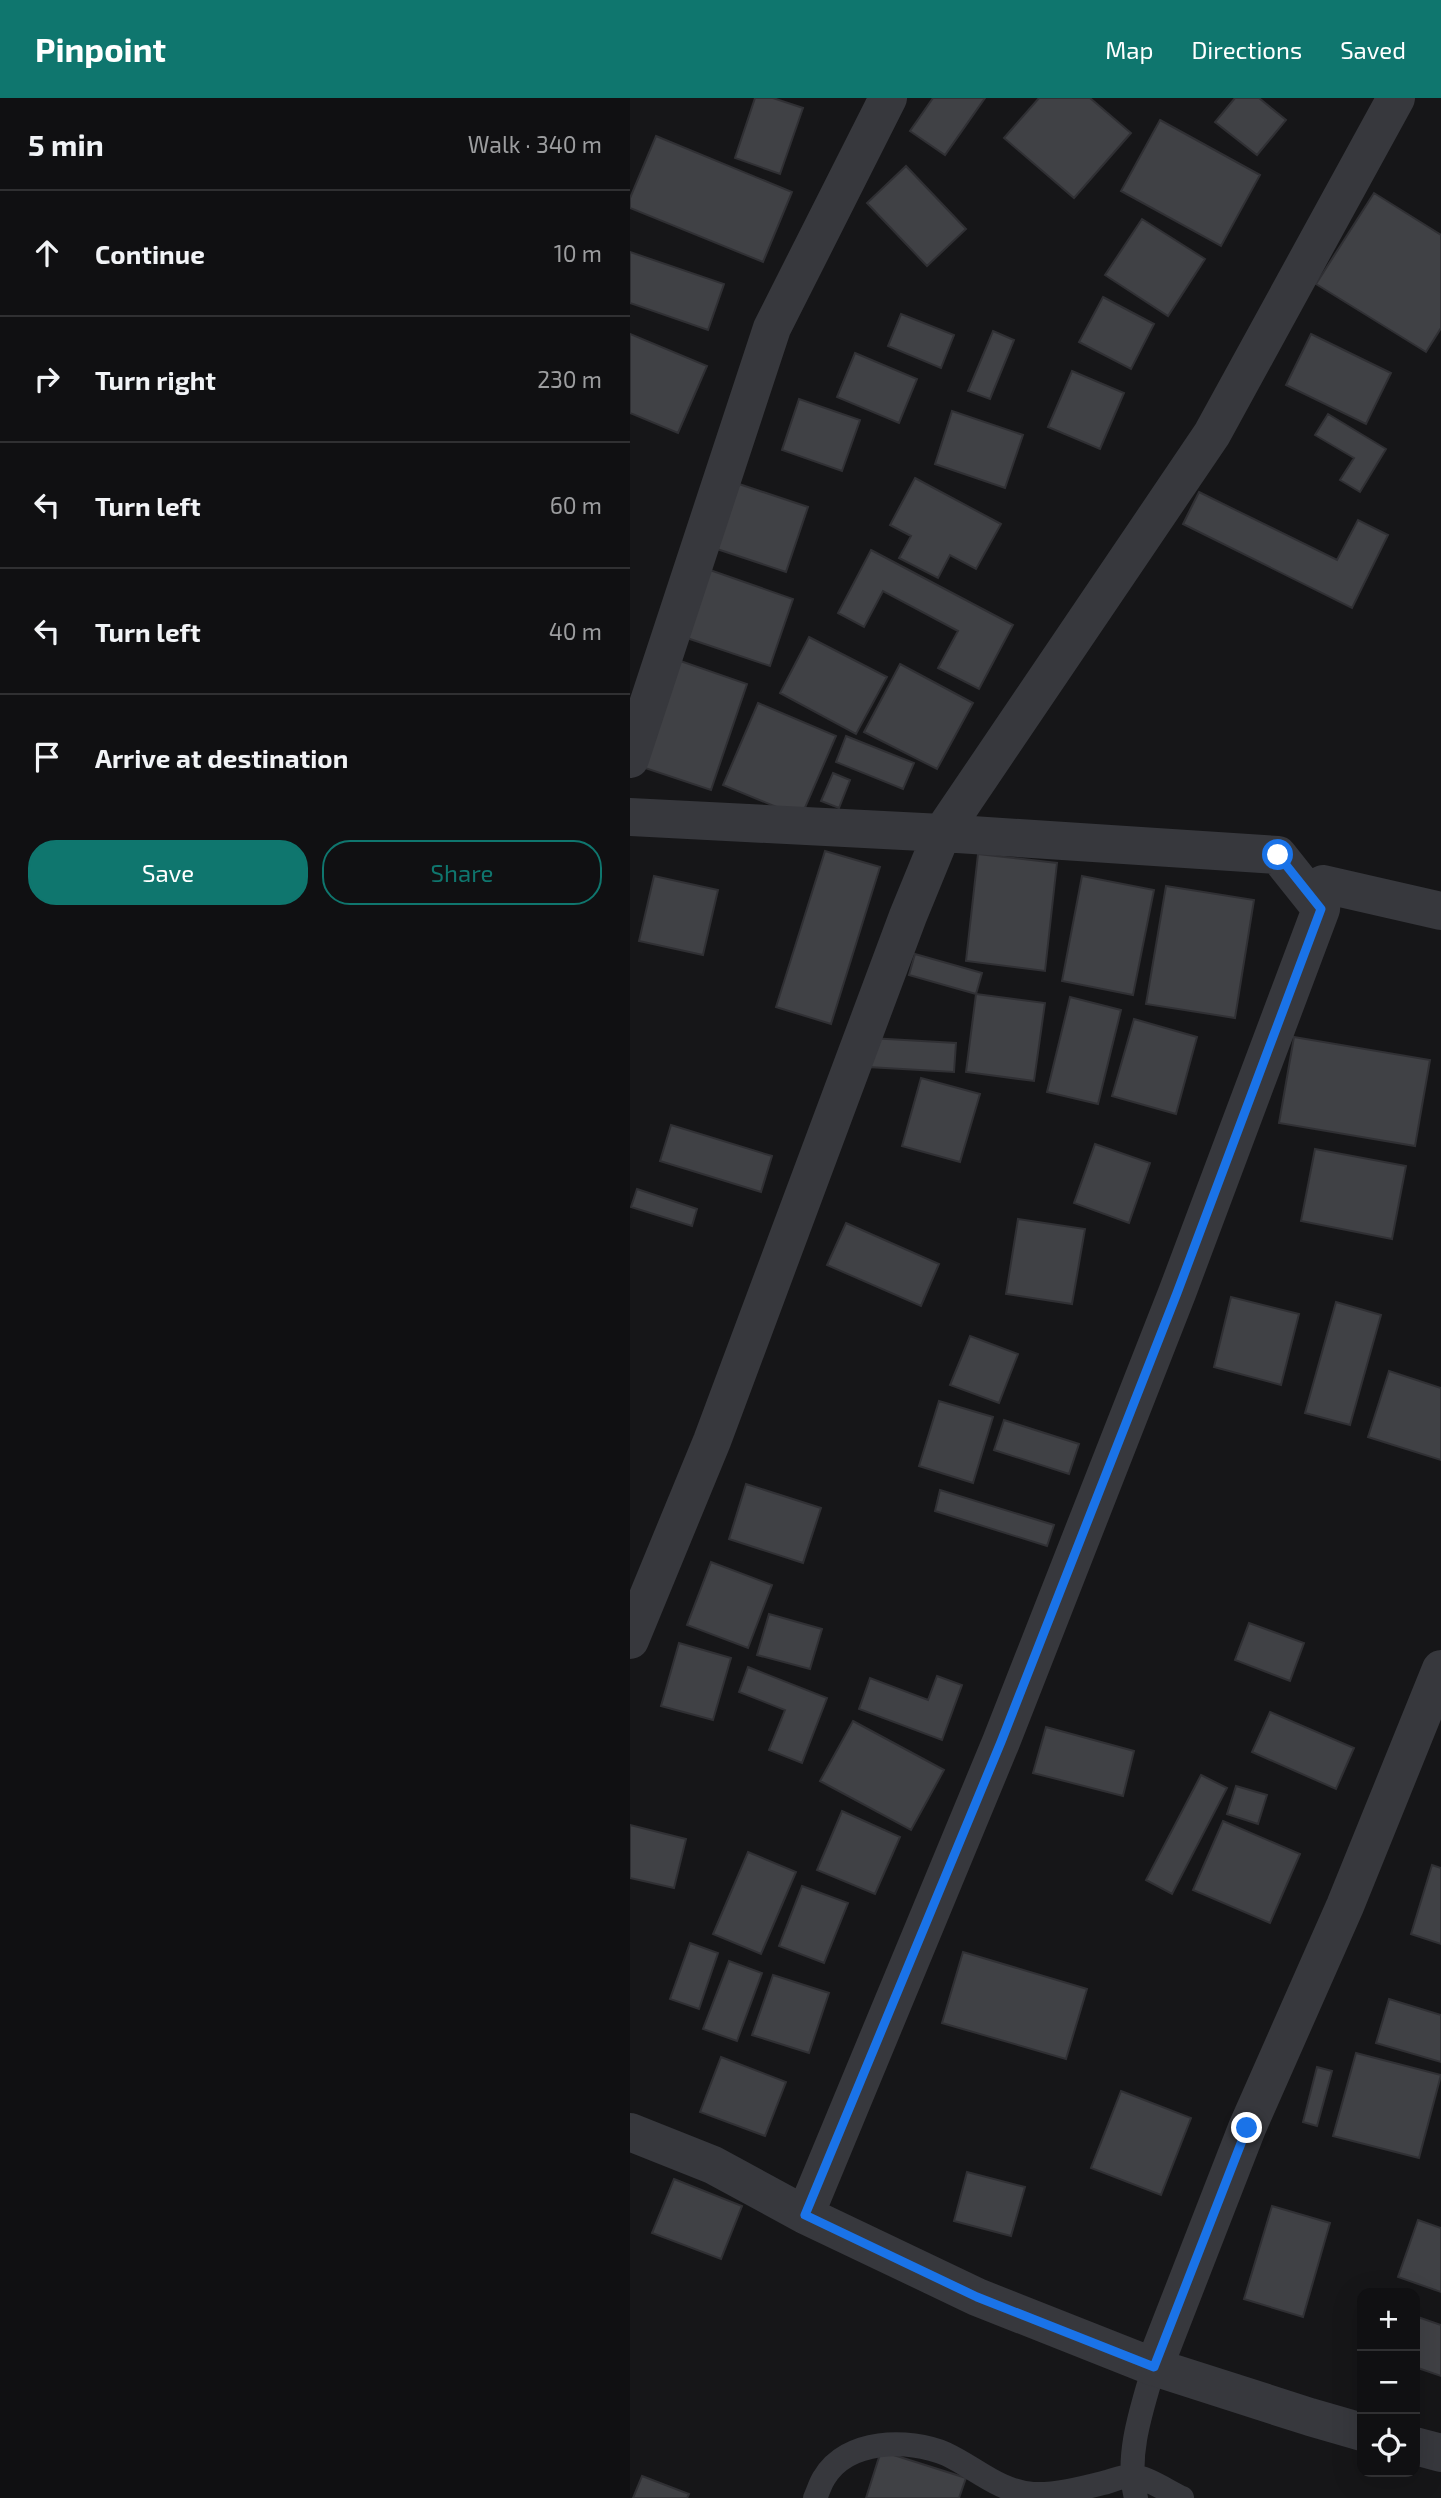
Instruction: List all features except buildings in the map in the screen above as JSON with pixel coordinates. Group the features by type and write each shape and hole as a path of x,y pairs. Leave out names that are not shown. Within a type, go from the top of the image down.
{"street":[{"path":"630,760 772,328 888,98"},
{"path":"630,1640 712,1441 903,928 942,833 1212,434 1396,98"},
{"path":"630,817 942,833 1278,855 1321,909"},
{"path":"805,2215 1006,1729 1177,1293 1321,909 1323,884 1441,911"},
{"path":"1154,2367 1247,2128 1345,1906 1441,1670"},
{"path":"630,2132 713,2165 805,2215 977,2297 1154,2367 1357,2430"},
{"path":"1420,2448 1441,2454"}],"lane":[{"path":"1134,2487 1142,2409 1154,2367"},
{"path":"815,2498 832,2467 868,2447 900,2443 946,2455 998,2485 1018,2492 1046,2494 1083,2488 1134,2487 1182,2498"}],"route":[{"path":"1247,2128 1154,2367 977,2297 805,2215 1001,1742 1177,1293 1321,909 1278,855"}]}
